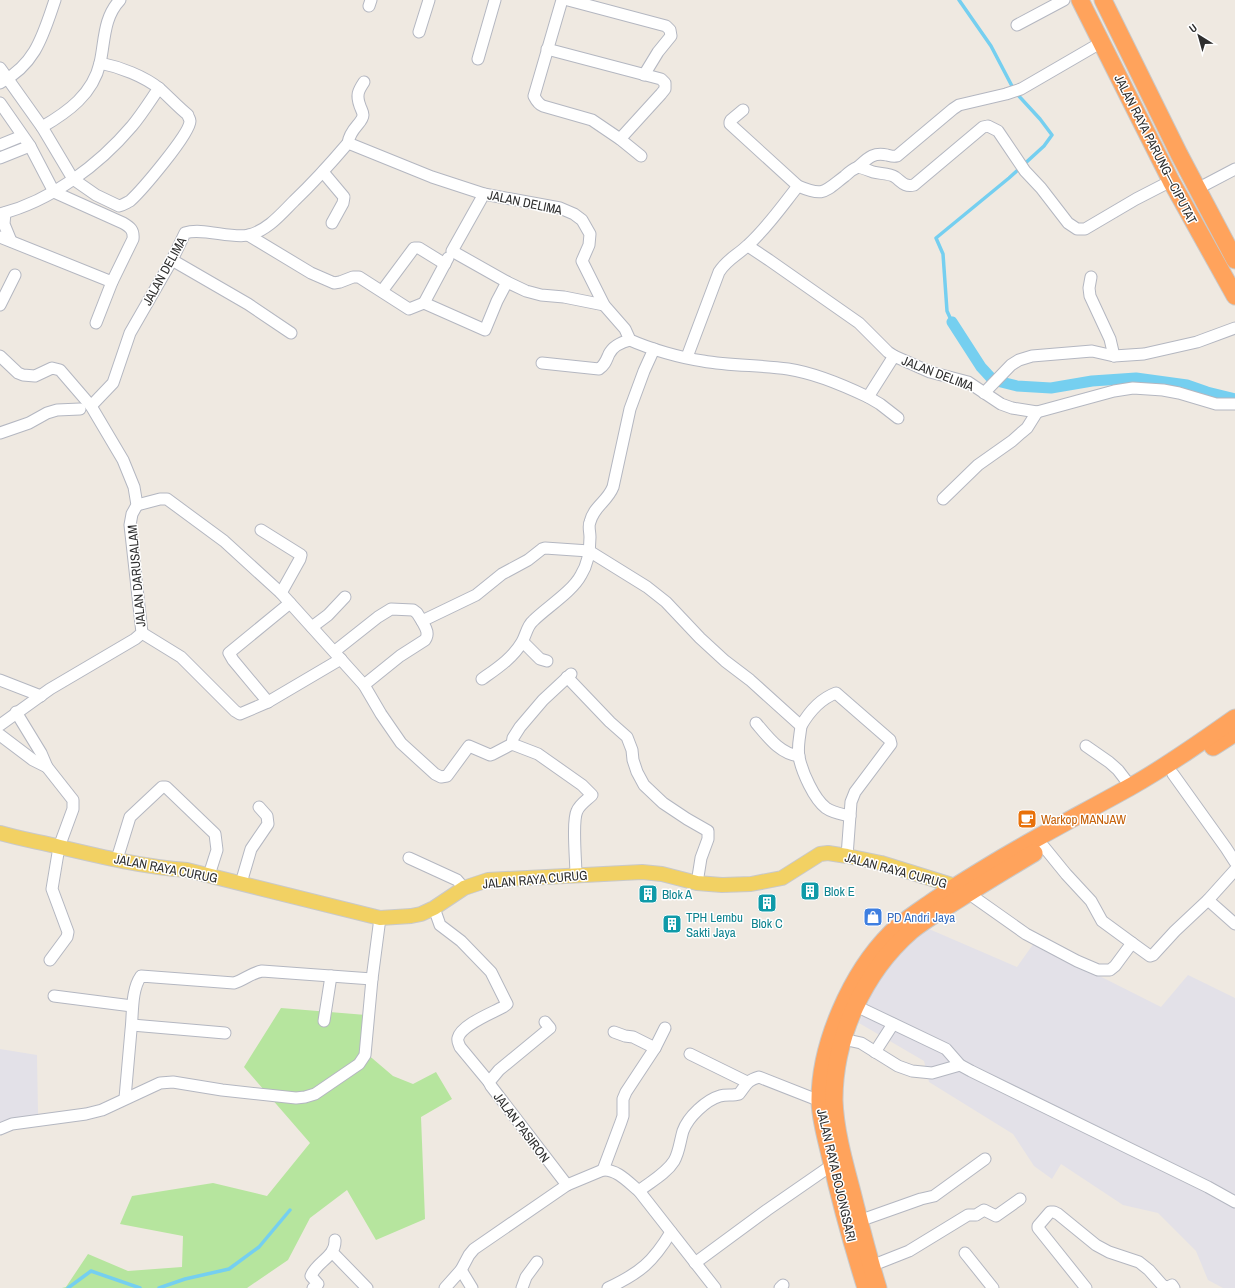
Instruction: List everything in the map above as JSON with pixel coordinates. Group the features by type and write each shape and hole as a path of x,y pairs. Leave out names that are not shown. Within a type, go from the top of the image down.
{"highway":[{"name":"JALAN RAYA PARUNG—CIPUTAT","path":"1080,0 1171,181 1235,296"},
{"name":"JALAN RAYA PARUNG—CIPUTAT","path":"1106,1 1197,188 1235,260"},
{"name":"JALAN RAYA BOJONGSARI","path":"878,1288 859,1221 836,1125 834,1100 839,1052 843,1039 856,1006 873,974 897,944 912,930 936,913 962,890 1035,838 1131,787 1235,718"},
{"name":"JALAN RAYA BOJONGSARI","path":"866,1288 850,1236 832,1165 824,1130 820,1101 829,1045 844,1002 862,968 890,934 906,920 1044,847 1173,774 1233,738"}],"main road":[{"name":"JALAN RAYA CURUG","path":"0,833 117,859 163,868 187,870 380,918 421,914 434,908 464,888 488,880 576,874 654,872 675,876 697,883 739,885 773,880 789,874 820,854 828,853 881,864 962,890"}],"street":[{"path":"3,81 20,68 33,55 41,39 55,0"},
{"path":"42,127 63,116 86,93 95,78 100,63 104,35 113,12 120,0"},
{"path":"419,32 429,0"},
{"path":"478,59 495,0"},
{"path":"562,0 534,96 543,106 592,120 620,139 641,156"},
{"path":"568,0 666,26 670,30 670,36 644,75"},
{"path":"1017,25 1064,0"},
{"path":"743,110 731,120 730,124 798,186 819,193 826,190 851,170 858,167 874,155 897,156 952,109 959,105 1021,89 1102,42"},
{"path":"547,49 661,79 665,83 665,88 620,139"},
{"path":"0,68 3,81 42,127 73,179 96,195 118,206 130,200 173,151 188,128 190,121 188,115 159,88 117,66 100,63"},
{"path":"348,143 351,132 362,119 364,113 357,97 358,91 364,82"},
{"path":"11,241 4,224 2,213 34,202 54,192 95,163 117,143 134,124 159,88"},
{"path":"0,103 30,146 54,192 123,223 131,228 134,233 133,239 112,282 96,323"},
{"path":"858,167 873,172 890,174 896,177 903,184 910,186 914,185 983,127 988,126 998,131 1025,171 1041,188 1068,223 1077,229 1082,230 1171,181"},
{"path":"0,145 22,136"},
{"name":"JALAN DELIMA","path":"91,406 113,383 130,334 172,260 185,233 248,235 269,225 323,172 348,143 432,177 484,194 560,208 574,214 582,220 590,234 590,240 582,261 604,305 624,329 630,340"},
{"path":"0,158 30,146"},
{"path":"1197,188 1235,169"},
{"path":"323,172 344,197 343,203 332,223"},
{"path":"687,357 719,272 724,264 748,246 798,186"},
{"path":"248,235 311,273 334,283 353,277 359,277 409,309 424,303 484,194"},
{"path":"0,237 112,282"},
{"path":"748,246 859,323 888,352 894,356"},
{"path":"382,291 414,248 419,248 445,264"},
{"path":"452,251 526,291 541,295 564,297 604,305"},
{"path":"172,260 248,304 291,333"},
{"path":"0,305 15,274"},
{"path":"1091,277 1089,288 1090,296 1110,339 1114,356"},
{"path":"424,303 485,330 507,282"},
{"path":"990,386 1011,365 1019,360 1032,356 1092,351 1114,356 1144,354 1197,342 1235,328"},
{"path":"542,363 599,369 604,365 614,347 630,340 654,349 702,361 788,369 824,378 868,397 898,418"},
{"path":"482,679 509,657 523,642 532,621 560,597 581,576 589,551 589,523 594,510 610,494 613,487 630,409 654,349"},
{"name":"JALAN DARUSALAM","path":"0,356 18,373 23,375 34,376 52,368 60,370 91,406 126,467 134,487 136,505 132,514 130,525 142,633 105,658 79,671 16,712 0,725"},
{"name":"JALAN DELIMA","path":"868,397 894,356 930,372 961,380 972,385 990,386 1001,404 1012,408 1037,412 1114,391 1133,388 1163,390 1179,393 1216,404 1235,404"},
{"path":"0,433 29,423 46,413 57,410 80,409"},
{"path":"943,499 978,465 1012,441 1027,428 1037,412"},
{"path":"136,505 160,499 167,499 224,541 281,593 338,655 364,685 381,714 401,743 429,770 441,778 447,776 469,746 490,755 512,744 538,754 582,785 592,795 576,812 576,874"},
{"path":"262,530 301,555 281,593"},
{"path":"422,620 476,595 502,574 528,560 542,549 553,548 589,551 648,587 666,602 700,638 801,726"},
{"path":"312,627 328,615 345,597"},
{"path":"268,702 231,658 229,653 290,603"},
{"path":"142,633 181,656 235,711 240,714 268,702 338,655 378,616 391,609 413,610 422,620 427,637 425,640 400,656 364,685"},
{"path":"523,642 540,659 547,661"},
{"path":"512,744 512,738 520,727 543,700 569,676 610,722 627,737 632,750 633,760 637,772 644,785 663,803 708,831 708,839 701,858 697,883"},
{"path":"0,680 41,696"},
{"path":"847,856 850,816 851,802 855,792 891,744 890,740 836,693 820,702 801,726 799,756 814,794 820,802 833,812 850,816"},
{"path":"16,712 47,767 72,800 73,809 59,847 52,889 68,932 67,937 50,960"},
{"path":"756,723 785,752 799,756"},
{"path":"0,735 34,760 47,767"},
{"path":"1086,746 1118,770 1131,787"},
{"path":"1173,774 1231,846 1235,862"},
{"path":"117,859 130,817 162,787 166,787 215,834 216,850 209,875"},
{"path":"241,883 251,849 268,824 267,816 260,807"},
{"path":"1044,847 1091,901 1102,921 1150,956 1153,956 1175,931 1208,900 1235,870"},
{"path":"409,858 457,880 464,888"},
{"path":"962,890 1026,934 1077,961 1098,970 1110,970 1115,966 1132,943"},
{"path":"1208,900 1235,924"},
{"path":"434,908 440,925 461,941 491,972 507,1004 506,1006 467,1026 458,1037 460,1047 489,1082"},
{"path":"0,1129 12,1124 86,1114 102,1110 160,1083 173,1082 222,1090 296,1098 315,1094 359,1064 365,1054 372,979 380,918"},
{"path":"125,1098 132,1026 132,1006 141,976 234,983 262,971 372,979"},
{"path":"324,1021 331,976"},
{"path":"54,996 132,1006"},
{"path":"856,1006 946,1049 960,1065 1208,1187 1235,1202"},
{"name":"JALAN PASIRON","path":"545,1022 550,1028 499,1070 489,1082 567,1185"},
{"path":"875,1052 893,1024"},
{"path":"132,1026 226,1033"},
{"path":"604,1170 623,1116 623,1099 633,1080 655,1048 665,1028"},
{"path":"614,1032 633,1037 655,1048"},
{"path":"843,1039 861,1043 882,1058 912,1071 932,1073 960,1065"},
{"path":"690,1054 747,1082"},
{"path":"639,1191 661,1174 674,1160 683,1131 693,1114 714,1099 721,1096 738,1094 747,1082 760,1077 820,1101"},
{"path":"859,1221 921,1199 934,1196 985,1159"},
{"path":"695,1264 767,1210 832,1165"},
{"path":"445,1288 461,1270 474,1249 567,1185 610,1169 639,1191 715,1288"},
{"path":"871,1266 909,1251 968,1215 976,1215 984,1210 989,1214 996,1216 1020,1199"},
{"path":"1086,1288 1038,1228 1050,1212 1058,1214 1096,1245 1109,1252 1139,1262 1149,1270 1164,1287 1172,1287"},
{"path":"608,1288 628,1278 653,1258 671,1232"},
{"path":"318,1287 311,1276 313,1270 332,1252 336,1246 335,1240"},
{"path":"332,1252 367,1288"},
{"path":"965,1253 993,1288"},
{"path":"522,1288 526,1277 537,1262"},
{"path":"461,1270 472,1288"}],"shaded area":[{"path":"922,926 1017,967 1034,943 1161,1007 1188,975 1235,998 1235,1288 1223,1288 1208,1280 1196,1251 1158,1213 1123,1205 1061,1164 1052,1179 1034,1166 1013,1134 929,1082 924,1061 859,1023 873,991 897,949"},
{"path":"0,1049 37,1055 38,1114 0,1126"}],"green space":[{"path":"281,1008 366,1015 366,1053 393,1076 413,1084 436,1072 452,1099 421,1117 425,1219 376,1240 347,1190 310,1218 288,1260 247,1288 62,1288 66,1287 88,1254 128,1271 182,1267 183,1236 120,1224 132,1196 213,1183 267,1196 310,1143 244,1067"}],"waterway":[{"path":"959,0 991,46 1013,88"},
{"path":"952,322 947,311 943,254 936,238 1009,178 1044,146 1052,135 1040,119 1016,93"},
{"path":"952,322 981,367 993,380 1017,386 1051,388 1092,381 1136,378 1187,385 1235,399"},
{"path":"159,1288 185,1279 229,1269 259,1247 290,1210"},
{"path":"68,1288 91,1271 140,1288"}],"place":[{"name":"Warkop MANJAW","path":"1027,819"},
{"name":"Blok E","path":"810,891"},
{"name":"Blok A","path":"648,894"},
{"name":"Blok C","path":"767,903"},
{"name":"PD Andri Jaya","path":"873,917"},
{"name":"TPH Lembu Sakti Jaya","path":"672,924"}]}
